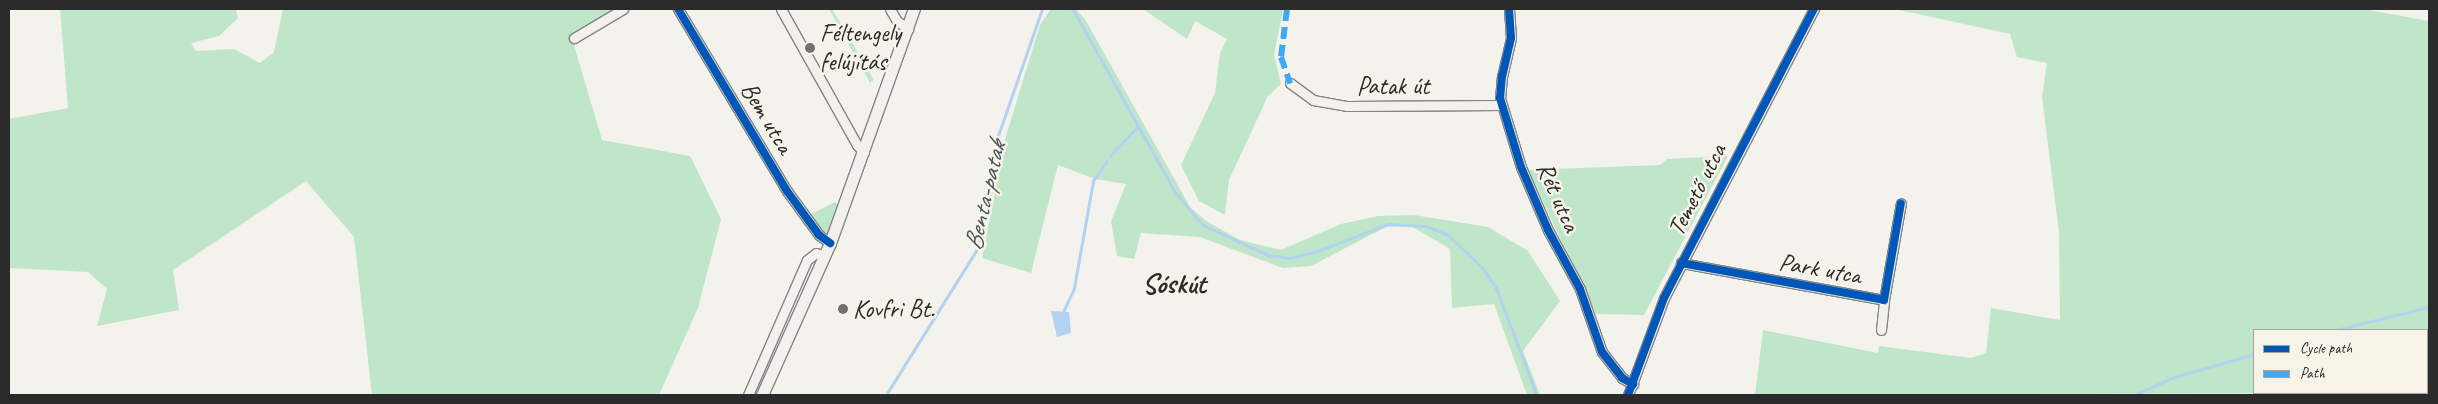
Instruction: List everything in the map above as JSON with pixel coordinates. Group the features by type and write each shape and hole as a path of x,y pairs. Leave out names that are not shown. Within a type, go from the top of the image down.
{"main road":[{"path":"762,395 830,243 914,9"}],"street":[{"path":"574,38 623,9"},
{"name":"Bem utca","path":"678,9 788,191 819,234 830,243"},
{"path":"781,9 857,145 864,152"},
{"path":"890,9 897,21 908,29"},
{"name":"Rét utca","path":"1509,9 1511,38 1500,88 1502,106 1521,167 1543,219 1590,312 1602,352 1622,378 1633,384"},
{"name":"Temető utca","path":"1628,395 1651,330 1681,264 1814,9"},
{"name":"Patak út","path":"1290,83 1313,100 1347,106 1502,106"},
{"name":"Park utca","path":"1881,330 1884,300 1901,203"},
{"path":"748,395 807,260 816,253 824,256"},
{"name":"Park utca","path":"1681,264 1884,300"}],"green space":[{"path":"60,9 236,9 238,18 219,36 191,43 196,51 234,49 260,63 274,52 283,9 621,9 623,14 574,45 602,140 690,156 721,219 698,308 659,395 372,395 354,237 306,181 173,270 179,310 97,326 107,289 88,272 9,268 9,119 68,108"},
{"path":"829,9 832,9 874,80 870,83"},
{"path":"1051,9 1076,9 1085,19 1190,207 1206,221 1240,240 1281,250 1341,224 1378,216 1414,215 1488,227 1528,251 1560,301 1523,351 1540,395 1527,395 1494,304 1452,308 1450,249 1411,226 1386,227 1311,266 1283,268 1200,237 1141,233 1134,259 1117,256 1111,221 1126,184 1095,179 1058,165 1031,273 982,258 1006,136 1040,25"},
{"path":"1143,9 1283,9 1274,55 1281,84 1268,96 1229,180 1225,215 1199,201 1181,165 1215,93 1220,53 1227,39 1195,21 1187,39"},
{"path":"1895,9 2363,9 2429,21 2429,367 2428,329 2253,329 2253,393 1755,395 1763,330 1878,353 1879,346 1971,358 1986,353 1991,308 2060,320 2059,232 2042,97 2047,63 2017,57 2010,34"},
{"path":"1728,156 1644,315 1596,314 1528,170 1660,165 1667,159"},
{"path":"835,202 839,207 828,232 822,233 809,215"}],"water":[{"path":"1051,311 1069,312 1071,333 1057,337"}],"waterway":[{"name":"Benta-patak","path":"886,395 976,251 991,190 998,136 1042,9"},
{"path":"1073,9 1176,193 1203,225 1268,255 1289,258 1315,252 1388,224 1426,226 1448,235 1482,267 1496,287 1537,395"},
{"path":"1110,156 1139,125"},
{"path":"1063,312 1074,288 1093,181 1107,161"},
{"path":"2340,329 2429,307"},
{"path":"2135,395 2174,377 2253,354"}],"marked path":[{"path":"1287,9 1281,57 1290,83"}],"cycle path":[{"path":"678,9 787,191 819,235 830,243"},
{"path":"1509,9 1511,38 1502,76 1500,98 1521,167 1548,230 1580,289 1602,352 1622,378 1633,384"},
{"path":"1628,395 1664,298 1814,9"},
{"path":"1681,263 1884,300 1901,203"}],"place":[{"name":"Féltengely felújítás","path":"810,48"},
{"name":"Kovfri Bt.","path":"843,309"}],"district":[{"name":"Sóskút","path":"1174,284"}]}
